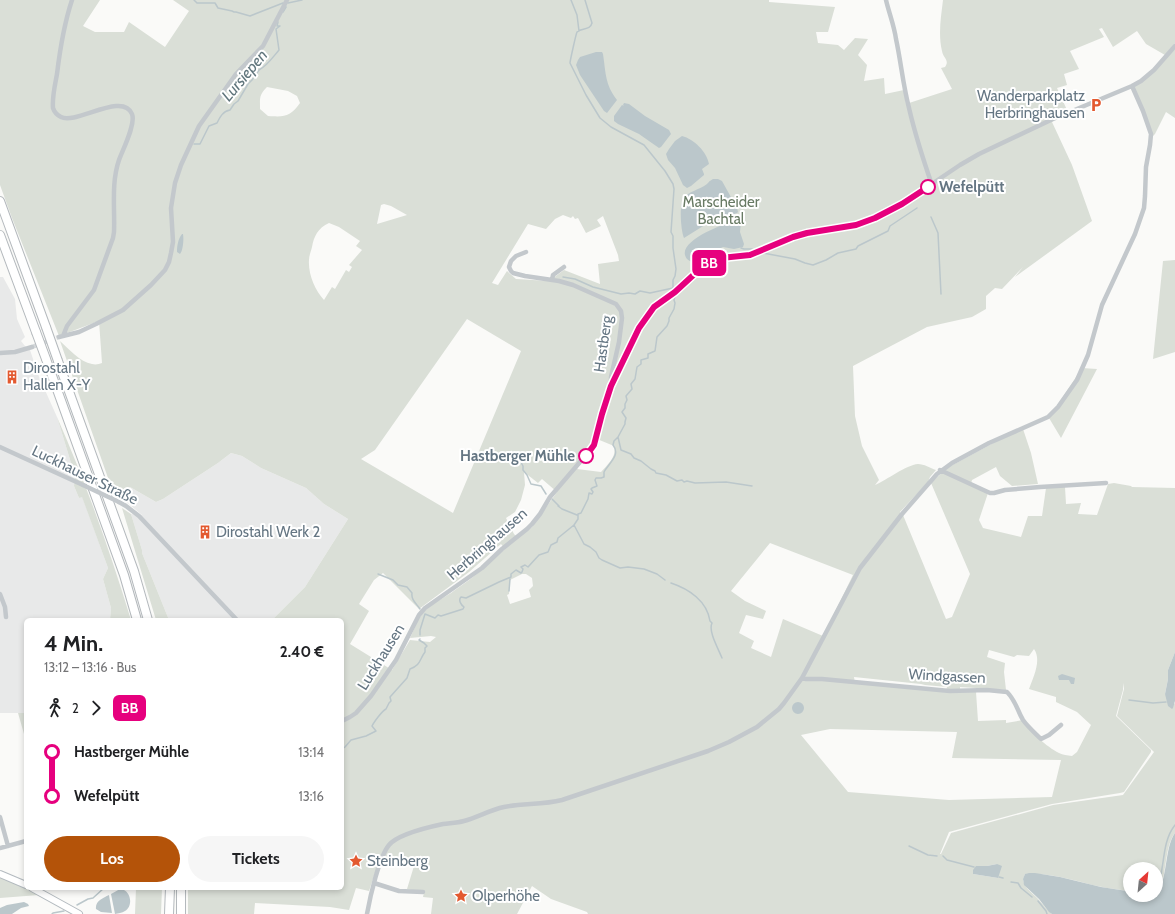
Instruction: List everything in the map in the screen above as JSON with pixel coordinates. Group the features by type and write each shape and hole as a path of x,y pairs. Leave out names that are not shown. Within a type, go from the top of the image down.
{"highway":[{"path":"0,201 134,571 147,618"},
{"path":"0,235 124,576 136,618"},
{"path":"169,913 170,890"},
{"path":"181,890 181,913"}],"main road":[{"path":"0,874 24,884"},
{"path":"36,890 79,914"}],"street":[{"path":"72,0 65,19 53,109 60,117 68,118 111,107 123,106 130,110 133,119 115,176 113,238 94,290 67,326 61,337 79,332 123,310 159,277 167,266 171,253 172,242 172,200 176,178 181,165 199,126 236,74 263,46 287,0"},
{"path":"886,0 894,27 908,107 932,185"},
{"name":"Herbringhausen","path":"435,601 482,568 502,549 524,532 540,514 550,497 592,448 612,383 635,335 651,310 659,302 675,292 701,268 721,258 750,255 793,237 807,233 856,225 875,218 902,204 955,168 979,154 1053,119 1141,81 1154,70 1175,46"},
{"path":"367,914 369,899 374,883 384,854 391,842 422,829 464,821 496,809 562,800 708,751 757,727 779,708 802,678 860,568 902,514 940,470 989,443 1048,417 1058,407 1080,373 1088,355 1102,305 1140,222 1144,204 1146,167 1151,134 1132,86"},
{"name":"Hastberg","path":"526,252 512,260 509,265 511,271 519,275 573,285 613,302 621,311 622,318 619,342 611,377 612,383"},
{"path":"552,280 553,275 564,267"},
{"path":"0,353 15,352 32,347"},
{"name":"Luckhauser Straße","path":"0,447 126,506 139,516 235,618"},
{"path":"940,470 990,493 1005,490 1106,483"},
{"path":"0,594 5,607 6,617"},
{"name":"Luckhausen","path":"344,720 354,715 368,700 396,660 422,612 429,604 435,601"},
{"name":"Windgassen","path":"802,678 950,691 987,690 1008,692 1017,705 1026,724 1041,739 1050,735 1061,725"},
{"path":"0,817 8,846"},
{"path":"0,848 24,842"},
{"path":"374,883 399,890 422,892"}],"shaded area":[{"path":"596,52 602,52 603,54 608,84 617,100 607,113 604,111 580,75 576,65 580,57"},
{"path":"624,103 629,104 645,116 669,130 671,134 661,147 659,148 639,134 614,121 614,116 622,105 624,106"},
{"path":"682,136 691,140 703,151 709,164 702,169 704,175 687,188 683,185 666,154 675,141"},
{"path":"713,179 722,181 738,212 708,223 684,238 681,219 683,200 687,195 704,186"},
{"path":"736,221 741,222 740,232 744,244 743,247 734,249 723,247 699,260 692,262 688,260 685,255 686,249 696,238 722,225"},
{"path":"182,234 183,245 180,254 177,252 177,247"},
{"path":"0,277 3,277 15,299 17,319 25,337 21,341 30,350 34,362 28,364 31,373 36,370 57,417 75,476 74,486 79,498 82,496 108,568 103,579 111,608 110,618 24,618 24,713 0,713"},
{"name":"Dirostahl Werk 2","path":"231,453 242,456 261,468 306,488 324,504 348,519 305,587 274,618 168,618 142,553 131,514 142,515 124,500 130,487 156,502 218,463"},
{"path":"1175,652 1175,701 1172,709 1168,706 1165,694 1168,670"},
{"path":"1062,674 1075,678 1074,684 1071,684 1069,680 1059,680 1058,676"},
{"path":"796,702 800,702 804,708 800,714 796,714 792,710 792,706"},
{"path":"1175,833 1175,914 1052,914 1024,885 1023,879 1025,874 1035,873 1123,890 1123,902 1163,902 1163,878 1172,839"},
{"path":"997,864 1002,866 998,878 973,874 973,870 976,866"},
{"path":"118,890 124,890 127,892 130,899 128,909 121,913 115,914 111,894"},
{"path":"109,895 112,913 101,912 96,909 98,902"},
{"path":"24,902 29,906 21,908 12,914 0,914 0,908 7,905"}],"green space":[{"name":"Marscheider Bachtal","path":"0,0 100,0 83,26 95,32 124,32 129,22 165,47 189,11 173,0 769,0 769,2 835,7 828,32 816,32 818,43 838,45 844,50 855,38 868,39 858,55 867,65 864,81 884,78 885,94 904,90 906,104 952,89 941,68 945,67 947,63 940,38 943,0 1175,0 1175,43 1165,55 1146,44 1137,31 1113,47 1102,28 1099,29 1104,37 1070,51 1079,69 1064,74 1067,85 1057,88 1067,110 1057,115 1052,122 1072,165 1092,221 1015,277 1023,267 1002,289 995,288 986,296 986,309 972,317 927,327 853,366 855,416 862,446 879,480 875,485 913,465 918,464 936,470 928,482 900,512 900,519 903,515 946,619 952,617 970,574 931,483 947,468 1023,429 1031,453 1038,484 1012,486 1000,476 996,467 972,480 971,484 988,493 979,520 983,528 1021,537 1028,516 1042,516 1046,488 1065,487 1066,504 1081,503 1078,514 1097,515 1108,484 1114,483 1132,487 1175,488 1175,652 1168,670 1165,694 1175,704 1175,833 1171,839 1163,877 1163,862 1123,862 1123,890 1102,887 1045,874 1025,874 1023,880 1026,886 1052,914 588,914 587,912 551,899 532,886 517,914 431,914 433,898 423,897 424,892 407,889 414,866 381,855 369,891 356,888 349,910 330,907 255,903 254,914 188,914 188,890 344,890 344,618 274,618 305,587 348,519 324,504 306,488 261,468 242,456 231,453 163,499 156,502 130,487 124,500 114,495 60,341 83,361 93,364 102,363 99,321 59,336 0,185","holes":["267,87 288,91 297,96 300,103 290,114 283,116 268,116 260,109 261,95","384,204 391,206 407,215 377,224 381,205","563,215 571,218 573,216 575,219 578,218 586,233 601,226 597,220 603,216 619,261 598,264 600,284 564,270 549,281 516,279 507,271 498,285 492,283 528,224 546,229 555,219","329,223 339,227 360,241 356,246 362,250 349,265 352,267 349,272 346,270 335,289 332,287 324,300 313,282 309,265 309,257 315,236 319,230","467,319 521,351 453,513 361,459 375,450","597,439 614,446 615,450 613,457 601,472 577,469","524,472 538,483 542,479 557,492 532,527 518,538 514,534 506,518 515,512 521,500 525,485","770,543 853,575 823,636 783,619 771,657 751,648 754,641 739,633 746,615 763,619 766,611 745,601 731,591","501,544 505,549 468,581 426,609 419,619 410,638 436,637 430,642 410,640 392,670 350,644 369,611 359,604 374,580 383,573 419,609 469,572","522,574 526,574 532,578 533,586 529,590 531,597 510,604 507,595 509,594 510,580","1034,649 1037,664 1029,689 1056,697 1056,702 1077,712 1091,725 1077,752 1072,756 1061,754 1049,747 1034,734 1023,720 1006,723 1006,720 978,721 976,692 960,691 960,687 1006,690 1004,672 1005,663 987,657 989,650 1014,657 1017,655 1029,656","854,677 947,687 946,691 855,683","1123,683 1124,689 1117,716 1154,752 1123,795 1053,805 951,833 940,854 949,832 1052,804 1124,792 1151,750 1116,716 1123,690","830,729 957,732 952,758 1061,760 1052,797 949,800 848,792 801,735","997,864 998,878 973,874 978,866"]},
{"path":"1175,49 1175,118 1166,112 1152,137 1133,88"},
{"path":"1175,260 1175,352 1153,359 1163,261"},
{"path":"1082,368 1097,369 1061,438 1049,418"},
{"path":"57,417 97,517 130,618 110,618 111,608 103,579 108,568 82,497 79,498 74,486 75,476"},
{"path":"122,508 131,514 142,553 168,618 155,618"},
{"path":"18,713 24,713 24,734"},
{"path":"0,877 24,886 24,890 31,890 39,895 0,898"},
{"path":"136,890 162,890 161,914 135,914"}],"waterway":[{"path":"194,0 197,3 215,3 218,8 250,16 283,3"},
{"name":"Lursiepen","path":"288,3 302,0"},
{"path":"571,0 577,15 579,31"},
{"path":"563,277 575,279 593,287 621,294 635,294 640,291 650,293 673,288 673,280 676,269 673,236 671,232 674,189 673,184 665,171 644,145 611,127 600,118 586,95 570,63 577,32 590,27 592,23 585,0"},
{"name":"Lursiepen","path":"283,12 286,7"},
{"name":"Lursiepen","path":"194,144 200,144 209,126 217,123 224,113 230,110 259,70 267,64 279,50 276,29 280,26 277,26 278,22"},
{"path":"763,253 795,259 813,265 838,253 856,249 858,246 888,231 890,226 917,208"},
{"path":"931,217 938,233 941,294"},
{"path":"741,248 752,249"},
{"path":"420,635 425,614 435,618 438,615 441,616 463,609 464,607 460,601 461,597 466,598 511,577 511,574 516,570 521,573 523,569 521,567 525,565 528,567 539,555 548,552 551,545 557,542 558,538 574,525 578,519 578,514 581,513 588,499 589,493 592,494 593,492 591,489 597,486 595,480 596,478 604,477 604,472 615,456 616,452 613,445 614,441 625,424 626,418 622,412 625,408 627,400 626,396 632,389 631,384 635,379 637,367 641,364 641,360 648,358 648,354 655,351 657,337 667,326 674,309 675,296"},
{"path":"618,437 621,450 631,454 634,458 641,461 656,473 666,475 677,481 682,480 684,482 687,481 695,483 726,482 752,486"},
{"path":"512,452 517,453 517,458 523,466 523,470 531,484 541,486 546,494"},
{"path":"552,499 562,509 577,515"},
{"path":"574,525 584,544 596,552 602,560 620,568 628,567 644,569 657,574 665,580"},
{"path":"378,574 393,580 398,585 407,587 412,593 413,600 420,609"},
{"path":"509,591 510,579"},
{"path":"671,583 690,592 705,607 712,623 712,635 722,658"},
{"path":"344,748 351,740 366,736 376,731 372,726 373,724 380,714 386,709 391,701 390,697 407,678 410,669 418,664 425,652 425,648 427,646 419,640 420,639"},
{"path":"1129,700 1153,703 1166,702"},
{"path":"1163,862 1167,841 1170,832 1175,825"},
{"path":"909,846 928,855 937,856"},
{"path":"943,856 947,860 974,867"},
{"path":"999,877 1003,878"},
{"path":"1011,882 1018,883 1021,888 1032,897"},
{"path":"77,905 93,898 102,890"},
{"path":"1038,901 1047,914"},
{"path":"52,914 64,911"}],"tunnel":[{"path":"32,347 59,337"}],"bus line":[{"name":"BB","path":"586,456 594,445 611,386 639,328 659,302 675,292 701,268 721,258 741,257 756,254 786,239 807,233 856,225 875,218 902,204 928,187"}],"place":[{"name":"Wanderparkplatz Herbringhausen","path":"1096,105"},
{"name":"Wefelpütt","path":"928,187"},
{"name":"Dirostahl Hallen X-Y","path":"12,377"},
{"name":"Hastberger Mühle","path":"586,456"},
{"name":"Dirostahl Werk 2","path":"205,532"},
{"name":"Steinberg","path":"356,861"},
{"name":"Olperhöhe","path":"461,896"}]}
